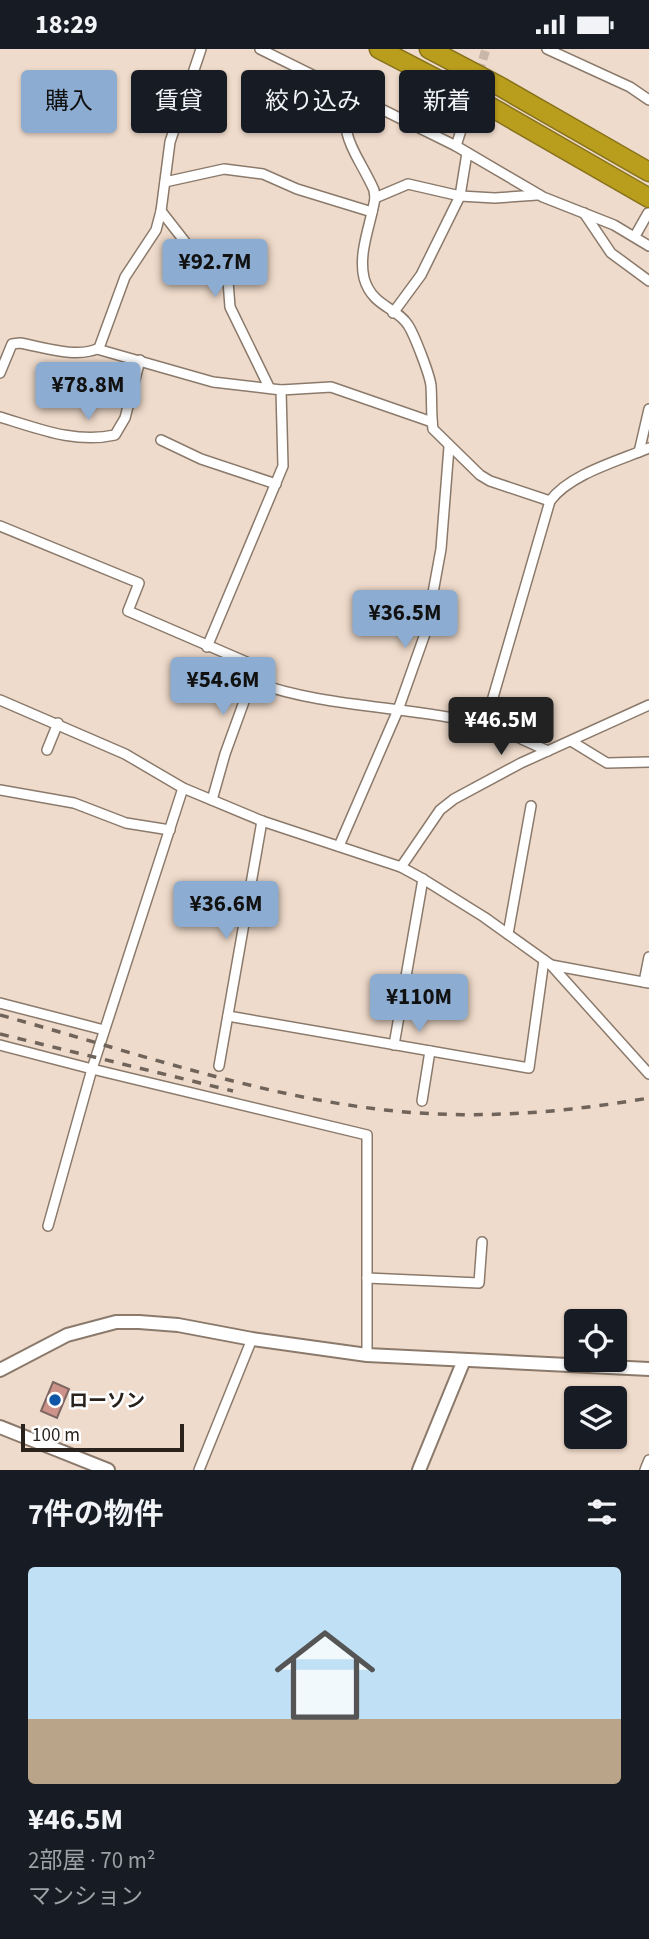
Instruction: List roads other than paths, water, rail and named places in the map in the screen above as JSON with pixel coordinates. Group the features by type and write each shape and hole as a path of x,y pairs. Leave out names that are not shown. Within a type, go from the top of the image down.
{"highway":[{"path":"379,49 491,107 648,206"},
{"path":"429,49 502,87 649,172"}],"street":[{"path":"97,349 106,334 125,277 156,230 170,142 201,49"},
{"path":"260,49 303,70"},
{"path":"547,49 631,86 649,100"},
{"path":"385,110 456,146 539,195 614,225 649,246"},
{"path":"346,133 374,190 375,198 362,266 365,280 372,295 407,323 431,383 433,429 480,475 490,481 550,501"},
{"path":"456,146 460,133"},
{"path":"393,313 421,275 460,196 467,153"},
{"path":"165,182 223,169 263,174 298,189 372,212"},
{"path":"375,198 408,184 460,196 495,198 539,195"},
{"path":"635,236 648,206"},
{"path":"161,211 193,251 205,261 222,267 228,281 230,307 269,387"},
{"path":"584,213 611,253 649,281"},
{"path":"0,373 12,344 80,353 97,349 213,382 281,390 331,387 432,422"},
{"path":"0,417 64,436 101,438 115,435 125,418 140,360"},
{"path":"207,647 283,466 281,390"},
{"path":"639,452 649,409"},
{"path":"161,440 201,459 275,484"},
{"path":"339,846 398,710 431,614 441,549 449,447"},
{"path":"485,725 550,501 558,489 649,448"},
{"path":"0,526 139,583 128,611 251,664 254,668 251,681 212,800"},
{"path":"251,681 332,703 398,710 485,725 548,751"},
{"path":"0,700 125,754 212,800 262,821 401,867 423,879 548,962 649,1074"},
{"path":"401,867 440,810 454,799 491,778 649,705"},
{"path":"47,750 58,723"},
{"path":"571,740 607,763 649,762"},
{"path":"48,1226 92,1069 183,787"},
{"path":"0,790 74,803 126,823 170,830"},
{"path":"508,934 531,806"},
{"path":"219,1066 262,821"},
{"path":"394,1045 423,879"},
{"path":"548,962 647,983 649,957"},
{"path":"228,1016 529,1067 548,962"},
{"path":"0,1003 104,1030"},
{"path":"0,1045 367,1135 367,1355"},
{"path":"422,1101 430,1051"},
{"path":"367,1278 480,1283 482,1242"},
{"path":"0,1370 67,1335 116,1322 178,1325 252,1339 367,1355 649,1369"},
{"path":"199,1470 252,1339"},
{"path":"419,1470 464,1360"},
{"path":"0,1428 108,1470"},
{"path":"645,1470 649,1460"}],"tunnel":[{"path":"480,70 486,49"}],"railway":[{"path":"0,1015 239,1083 385,1110 484,1115 583,1108 649,1098"},
{"path":"0,1034 233,1091"}],"place":[{"name":"ローソン","path":"55,1400"}]}
